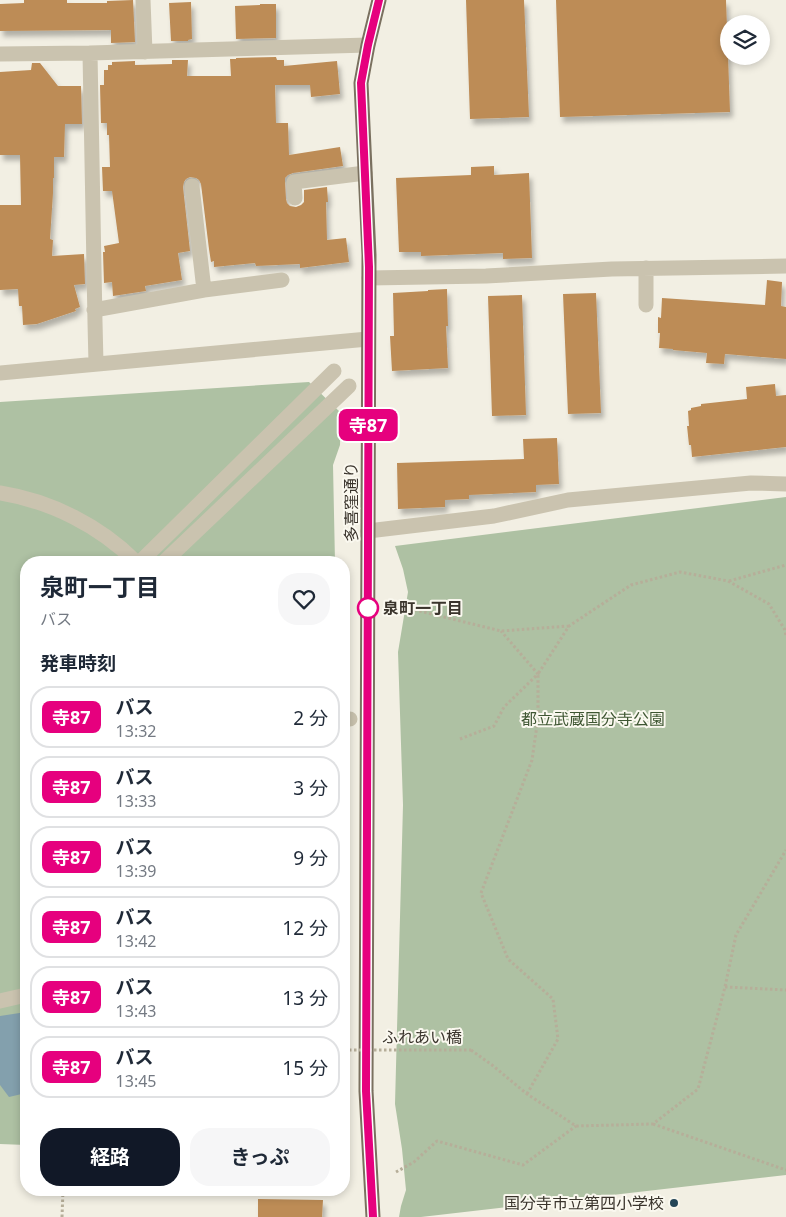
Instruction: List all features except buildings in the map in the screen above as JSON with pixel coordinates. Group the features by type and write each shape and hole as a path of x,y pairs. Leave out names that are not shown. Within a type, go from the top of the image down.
{"main road":[{"name":"多喜窪通り","path":"373,1217 366,1091 369,278 361,83 379,0"}],"street":[{"path":"144,0 145,52"},
{"path":"0,54 90,54 368,45"},
{"path":"90,54 96,364"},
{"path":"295,198 294,182 365,173"},
{"path":"192,186 204,290"},
{"path":"369,278 486,276 646,268 786,266"},
{"path":"646,268 646,305"},
{"path":"94,310 204,290 282,280"},
{"path":"0,373 368,340"},
{"path":"146,556 334,371"},
{"path":"170,556 349,386"},
{"path":"368,531 494,516 568,500 751,483 786,484"},
{"path":"0,492 19,496 58,509 94,529 129,556"},
{"path":"0,1000 20,996"}],"path":[{"path":"728,581 786,565"},
{"path":"460,739 494,726 504,707 538,674 569,626 631,585 680,572 728,581 769,604 785,630 786,636"},
{"path":"395,605 501,631 569,626"},
{"path":"501,631 538,674 538,718 532,760 480,893 508,959 553,999 558,1038 527,1094 576,1126 653,1124 786,1170"},
{"path":"653,1124 698,1089 725,987 736,935 786,850"},
{"path":"725,987 786,990"},
{"name":"ふれあい橋","path":"350,1050 471,1050 527,1094"},
{"path":"396,1172 414,1162 437,1141 523,1165 576,1126"},
{"path":"62,1217 63,1196"}],"green space":[{"path":"309,382 341,413 340,445 333,465 335,556 20,556 20,1145 0,1144 0,402"},
{"name":"都立武蔵国分寺公園","path":"786,497 786,1175 421,1217 399,1217 406,1190 395,1104 403,805 398,652 408,592 395,546"}],"water":[{"path":"20,1013 20,1094 9,1097 0,1085 0,1016"}],"bus line":[{"name":"寺87","path":"373,1217 366,1091 369,267 361,83 379,0"}],"place":[{"name":"泉町一丁目","path":"368,608"},
{"name":"国分寺市立第四小学校","path":"674,1203"}]}
